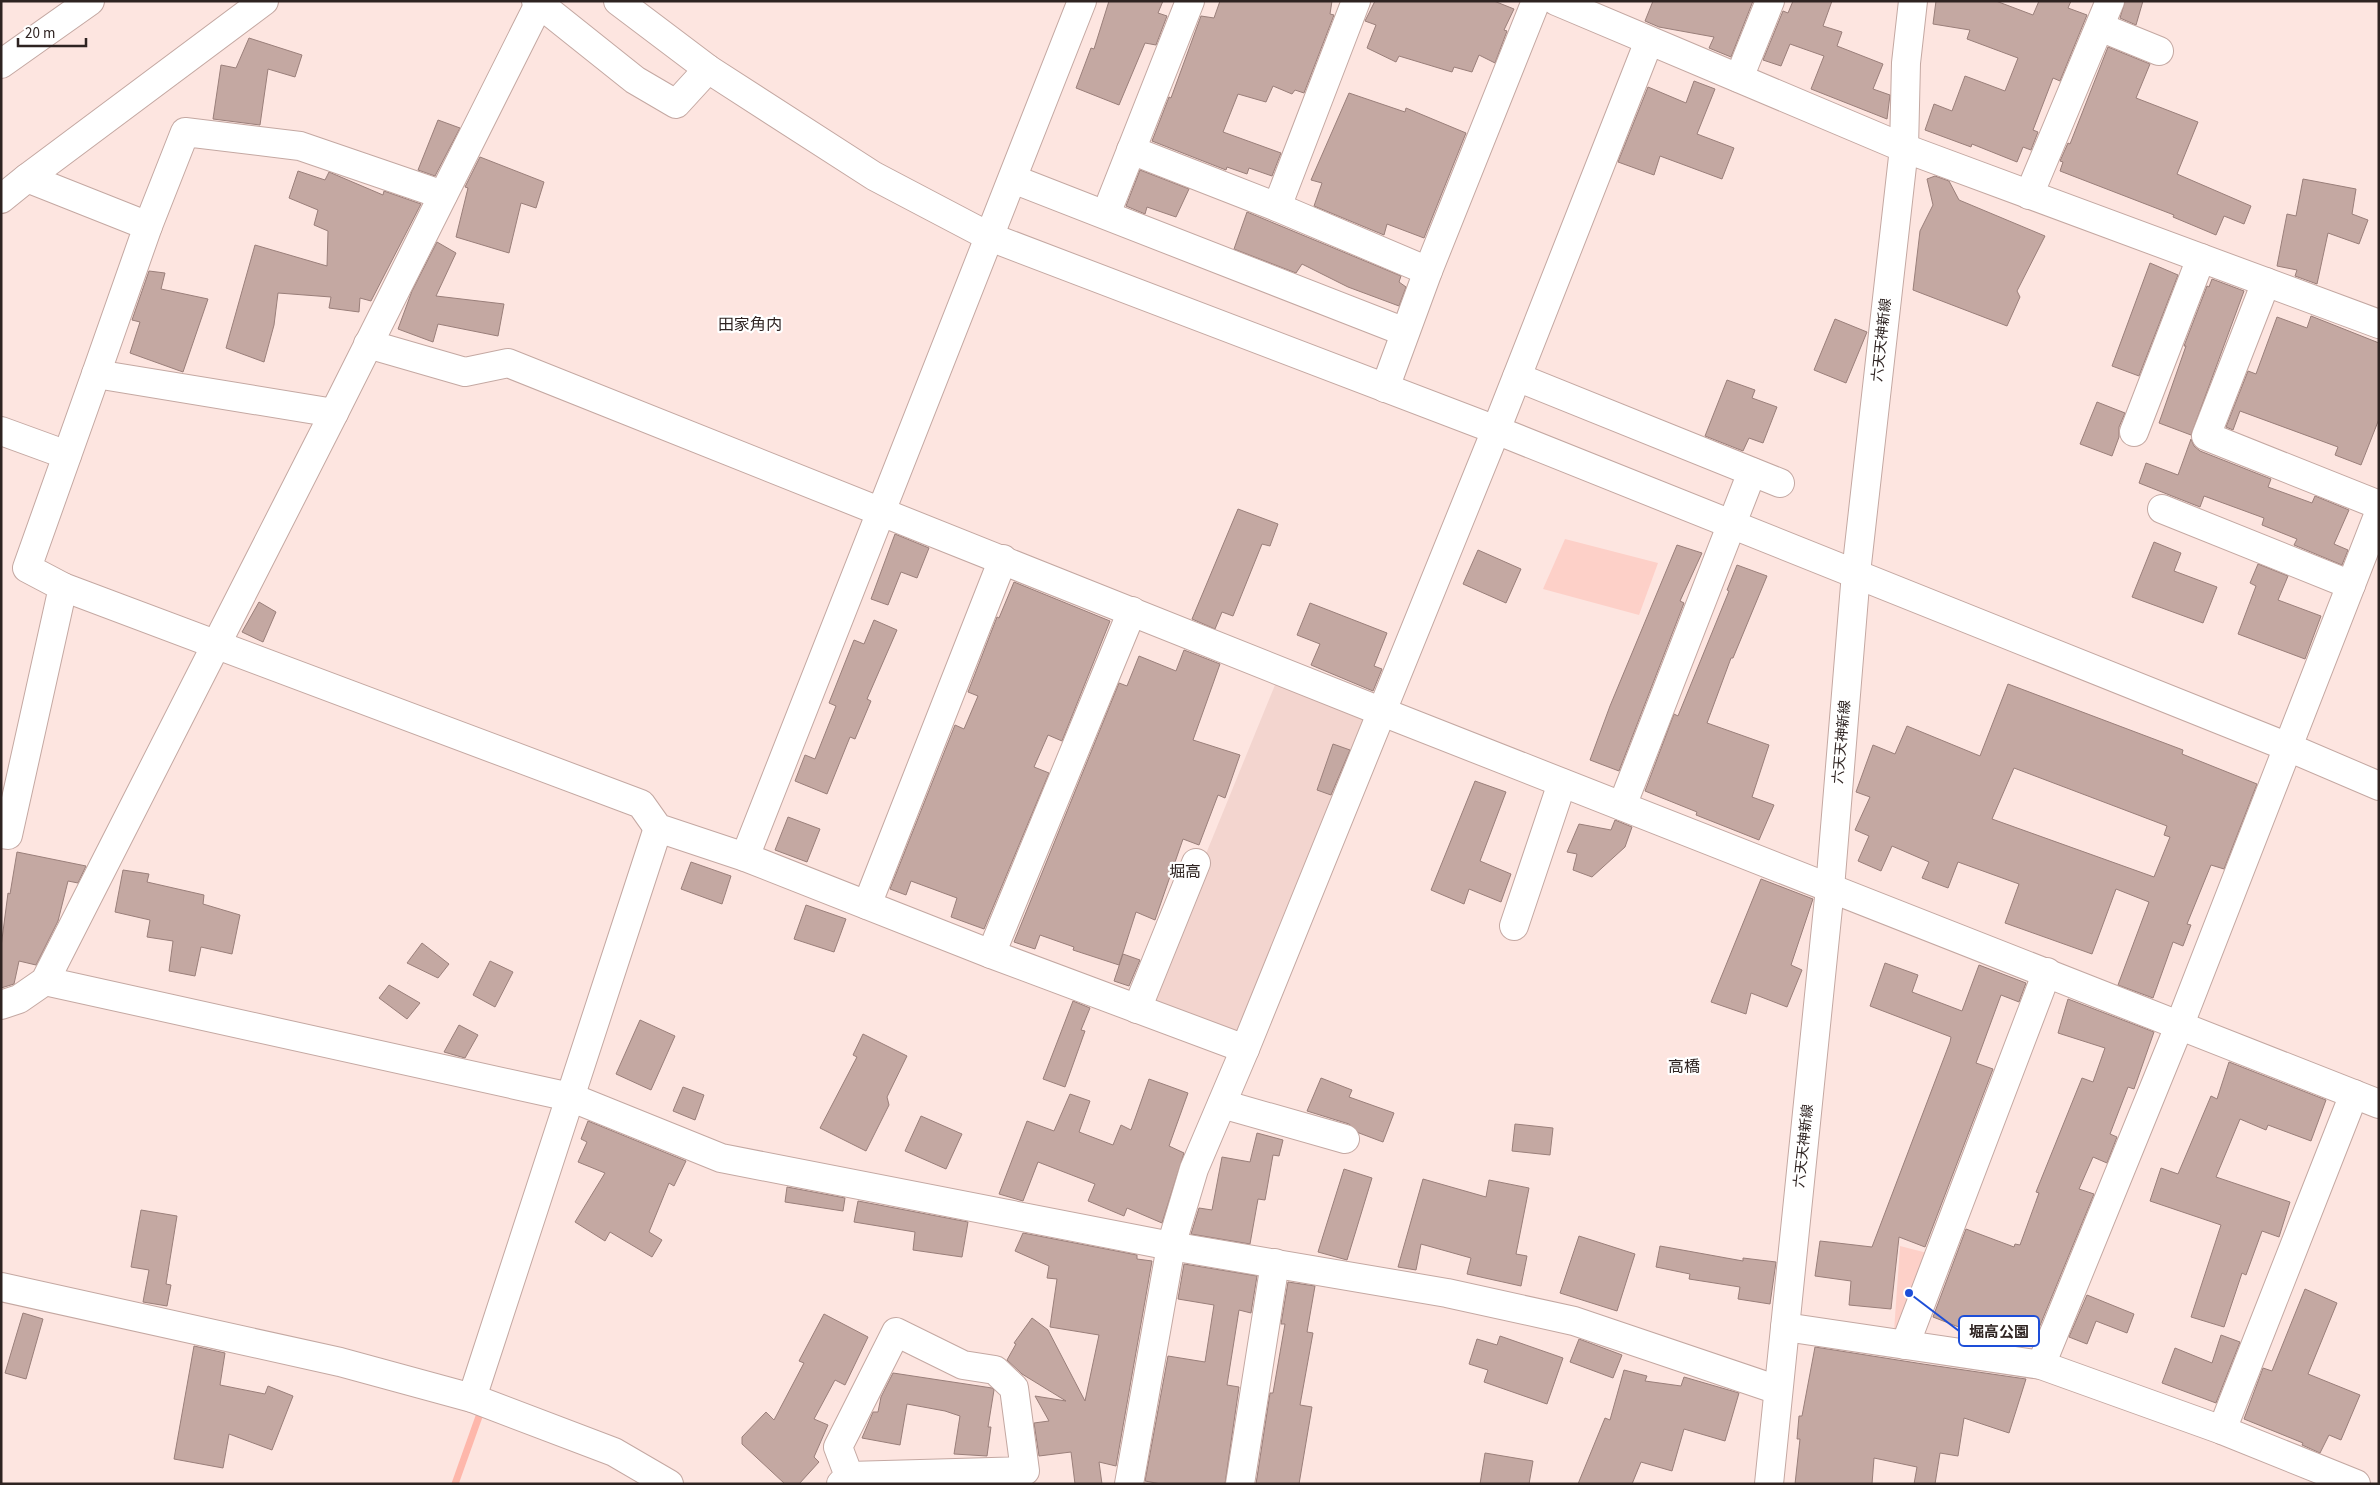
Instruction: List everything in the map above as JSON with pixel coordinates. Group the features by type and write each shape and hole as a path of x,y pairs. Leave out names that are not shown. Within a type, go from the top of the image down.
{"main road":[{"path":"1,64 90,1"},
{"path":"1,200 27,178 264,1"},
{"path":"618,1 708,69 874,176 990,237 1496,430 2288,747 2379,786"},
{"path":"745,857 1082,1"},
{"path":"1106,214 1190,1"},
{"path":"1277,207 1356,1"},
{"path":"1385,388 1428,271 1536,1"},
{"path":"1556,1 1904,148 2379,324"},
{"path":"1739,78 1770,1"},
{"name":"六天天神新線","path":"1769,1484 1830,888 1856,573 1904,148 1906,63 1913,1"},
{"path":"2029,195 2110,1"},
{"path":"1,1004 19,999 45,981 334,413 538,3 635,80 676,104 708,69"},
{"path":"2100,27 2159,51"},
{"path":"1129,1484 1171,1246 1194,1169 1245,1049 1380,711 1496,430 1650,40"},
{"path":"443,195 300,146 185,132 148,226 27,568 63,586 640,804 658,828 745,857 991,954 1245,1049"},
{"path":"1132,150 1277,207 1428,271"},
{"path":"27,178 148,226"},
{"path":"1013,179 1405,332"},
{"path":"2134,432 2200,258"},
{"path":"2266,282 2206,436 2379,505"},
{"path":"368,344 465,372 508,363 1380,711 2180,1024 2366,1099 2222,1430"},
{"path":"96,374 334,413"},
{"path":"1517,377 1780,484"},
{"path":"1,431 67,455"},
{"path":"1622,806 1752,472"},
{"path":"2162,509 2351,585"},
{"path":"2041,1365 2180,1024 2379,513"},
{"path":"867,905 1003,559"},
{"path":"1,834 8,835 63,586"},
{"path":"991,954 1132,611"},
{"path":"1514,926 1562,783"},
{"path":"472,1398 658,828"},
{"path":"1137,1009 1196,863"},
{"path":"1905,1345 2047,972"},
{"path":"45,981 570,1097 721,1158 1171,1246 1447,1293 1574,1321 1778,1390"},
{"path":"1222,1104 1345,1139"},
{"path":"1240,1484 1275,1263"},
{"path":"1,1287 340,1362 472,1398 614,1452 669,1484"},
{"path":"1785,1327 2041,1365 2222,1430 2356,1484"},
{"path":"896,1332 963,1365 995,1370 1014,1388 1024,1471 845,1480 838,1447 896,1332"}],"shaded area":[{"path":"1565,539 1658,563 1639,615 1543,589"},
{"path":"1277,680 1366,717 1240,1041 1145,1003"},
{"path":"1900,1246 1935,1255 1906,1334 1894,1331"}],"building":[{"path":"1109,1 1163,1 1158,13 1167,16 1156,45 1145,43 1119,105 1076,88 1091,48 1094,49"},
{"path":"1220,1 1332,1 1330,14 1334,15 1304,93 1295,90 1292,94 1273,86 1266,102 1238,94 1223,132 1281,153 1272,176 1249,168 1247,174 1227,167 1226,170 1152,141 1169,97 1171,98 1201,16 1214,18"},
{"path":"1375,1 1494,1 1514,9 1504,30 1507,31 1495,63 1479,55 1472,72 1454,67 1452,72 1399,56 1396,62 1367,48 1376,25 1365,21"},
{"path":"1653,1 1753,1 1731,57 1709,48 1714,37 1659,27 1645,21"},
{"path":"1793,1 1832,1 1823,26 1842,32 1837,46 1883,64 1873,89 1890,95 1887,119 1811,89 1824,56 1790,44 1781,66 1763,60 1783,11 1788,13"},
{"path":"1936,1 1996,1 2033,15 2039,1 2071,1 2068,8 2087,15 2060,81 2053,78 2033,130 2038,132 2031,150 2023,147 2017,162 1972,144 1971,147 1925,130 1934,104 1952,111 1965,76 2005,91 2018,58 1967,39 1970,30 1933,24"},
{"path":"2125,1 2143,1 2136,25 2120,18"},
{"path":"249,38 302,55 295,77 268,69 260,125 213,119 221,65 236,68"},
{"path":"2108,47 2150,64 2136,98 2198,122 2177,174 2251,206 2244,224 2224,216 2216,235 2173,217 2174,215 2060,171 2063,162 2060,161 2068,143 2070,144"},
{"path":"1694,81 1715,89 1697,134 1734,148 1722,179 1660,156 1654,175 1618,162 1648,87 1686,103"},
{"path":"1349,93 1405,112 1406,108 1466,133 1424,238 1387,224 1384,235 1314,206 1322,183 1311,180"},
{"path":"438,120 460,128 435,176 418,170"},
{"path":"480,157 544,182 536,208 521,203 509,253 456,237 468,188 465,187"},
{"path":"1140,170 1189,189 1176,217 1147,207 1145,214 1126,206"},
{"path":"298,171 325,180 329,172 383,195 384,191 421,204 371,301 360,298 359,312 329,308 331,297 278,293 274,325 264,362 226,348 255,245 327,266 328,231 314,225 318,210 289,198"},
{"path":"1935,176 1949,181 1959,200 2045,236 2017,291 2020,297 2007,326 1913,290 1920,231 1933,205 1927,179"},
{"path":"2303,179 2356,189 2352,214 2368,220 2359,244 2328,233 2317,284 2295,276 2297,270 2277,266 2287,214 2296,216"},
{"path":"1247,212 1401,276 1399,282 1406,287 1399,306 1348,287 1302,264 1296,273 1234,249"},
{"path":"437,242 456,253 436,296 504,304 498,336 438,324 433,342 398,329 412,291"},
{"path":"2150,263 2178,275 2139,376 2112,366"},
{"path":"149,271 165,273 161,289 208,299 183,372 130,353 140,322 132,320"},
{"path":"2212,279 2244,291 2191,435 2159,423 2186,346 2184,346 2207,286 2209,287"},
{"path":"2311,316 2379,343 2379,419 2361,465 2335,455 2338,447 2240,411 2233,430 2226,427 2248,371 2256,374 2277,317 2307,328"},
{"path":"1835,319 1867,332 1846,383 1814,370"},
{"path":"1727,380 1755,390 1752,398 1777,407 1763,443 1749,438 1743,451 1705,436"},
{"path":"2097,402 2125,413 2119,427 2119,437 2112,456 2080,444"},
{"path":"2191,439 2194,446 2200,451 2271,479 2268,487 2312,503 2315,496 2349,510 2334,544 2348,550 2342,565 2294,545 2297,539 2262,525 2264,518 2204,496 2200,507 2139,483 2146,463 2178,475"},
{"path":"1238,509 1278,524 1270,546 1262,544 1233,616 1222,612 1215,629 1192,619"},
{"path":"895,534 929,548 917,578 901,572 888,605 871,599"},
{"path":"2154,542 2181,553 2174,571 2217,587 2203,623 2132,597"},
{"path":"1677,545 1702,553 1680,601 1684,603 1619,771 1590,760 1610,706"},
{"path":"1478,550 1521,569 1506,603 1463,584"},
{"path":"2258,564 2288,576 2278,600 2321,616 2305,659 2238,634 2256,586 2250,583"},
{"path":"1737,565 1767,576 1733,658 1731,658 1707,723 1769,745 1752,797 1774,805 1759,840 1696,815 1697,812 1645,791 1674,714 1678,716 1729,591 1727,590"},
{"path":"1014,582 1110,621 1062,741 1048,735 1034,767 1049,773 984,929 951,917 957,898 911,881 906,895 890,889 955,725 964,729 978,696 968,692 997,617 999,618"},
{"path":"259,602 276,612 263,642 242,632"},
{"path":"1310,603 1387,633 1374,666 1382,669 1373,691 1311,665 1320,644 1297,635"},
{"path":"874,620 897,630 867,699 871,701 855,739 850,737 827,794 795,781 805,755 815,759 836,706 829,703 854,640 864,644"},
{"path":"1184,650 1220,664 1193,740 1240,755 1225,798 1218,795 1199,845 1183,839 1155,920 1136,912 1119,965 1073,950 1074,947 1040,935 1035,949 1014,942 1119,683 1127,686 1139,656 1176,671"},
{"path":"2008,684 2183,750 2182,754 2257,784 2224,869 2211,865 2187,924 2191,925 2183,946 2173,942 2153,998 2118,985 2149,902 2116,889 2092,954 2005,923 2019,884 1958,862 1948,888 1922,878 1929,862 1892,846 1881,871 1858,861 1869,836 1855,830 1870,797 1856,792 1873,745 1895,754 1907,726 1980,756","holes":["2014,768 2167,826 2164,835 2170,837 2154,877 1992,819"]},
{"path":"1333,744 1350,750 1331,795 1317,790"},
{"path":"1475,781 1506,792 1480,861 1511,874 1501,902 1469,889 1464,904 1431,890"},
{"path":"788,817 820,829 807,862 775,850"},
{"path":"1615,820 1632,827 1625,847 1592,877 1573,870 1577,854 1567,852 1579,824 1611,830"},
{"path":"17,852 86,866 78,883 68,881 58,921 36,965 19,961 14,984 1,988 1,947 8,893 10,894"},
{"path":"691,862 731,876 722,904 681,889"},
{"path":"123,870 149,874 147,882 204,895 203,904 240,915 232,954 201,947 195,976 169,971 173,941 147,937 150,920 115,912"},
{"path":"1761,879 1813,899 1791,965 1802,970 1787,1007 1751,993 1746,1014 1711,1002"},
{"path":"806,905 846,919 834,952 794,939"},
{"path":"422,943 449,964 438,978 407,963"},
{"path":"1123,954 1140,960 1129,986 1114,981"},
{"path":"490,961 513,972 495,1007 473,995"},
{"path":"1885,963 1918,975 1912,992 1962,1011 1979,965 2026,983 2019,1002 2001,995 1976,1063 1993,1069 1925,1247 1899,1237 1891,1309 1849,1305 1851,1281 1815,1276 1820,1241 1872,1247 1950,1042 1951,1037 1870,1006"},
{"path":"389,985 420,1003 407,1019 379,998"},
{"path":"2068,999 2154,1032 2134,1089 2128,1087 2110,1134 2117,1137 2107,1163 2093,1157 2079,1189 2094,1194 2032,1345 1977,1325 1974,1333 1933,1317 1966,1229 2014,1247 2015,1244 2020,1245 2039,1193 2036,1192 2082,1078 2093,1082 2105,1048 2058,1033"},
{"path":"1073,1001 1090,1008 1081,1030 1085,1031 1065,1087 1043,1079"},
{"path":"640,1020 675,1036 651,1090 616,1074"},
{"path":"459,1025 478,1035 465,1058 444,1052"},
{"path":"863,1034 907,1056 887,1097 889,1105 866,1151 820,1128 857,1057 853,1055"},
{"path":"2229,1062 2326,1100 2311,1141 2268,1125 2266,1130 2240,1119 2216,1177 2290,1202 2279,1237 2262,1231 2246,1275 2242,1273 2224,1327 2191,1317 2221,1225 2150,1201 2161,1168 2178,1174 2211,1096 2217,1099"},
{"path":"1321,1078 1352,1090 1349,1097 1394,1113 1383,1142 1359,1133 1349,1124 1307,1111"},
{"path":"1149,1079 1188,1093 1169,1146 1184,1153 1162,1223 1127,1208 1124,1216 1088,1201 1095,1184 1038,1162 1023,1201 999,1194 1027,1121 1054,1131 1070,1094 1090,1101 1079,1132 1113,1145 1121,1125 1131,1130"},
{"path":"683,1087 704,1095 695,1120 673,1111"},
{"path":"921,1116 962,1134 946,1169 905,1151"},
{"path":"588,1121 686,1161 674,1186 669,1183 649,1232 662,1240 652,1257 610,1232 605,1241 575,1222 605,1173 578,1162 587,1142 581,1139"},
{"path":"1515,1124 1553,1128 1550,1155 1512,1151"},
{"path":"1257,1133 1283,1140 1279,1156 1273,1155 1265,1200 1258,1199 1250,1244 1191,1234 1199,1208 1212,1210 1222,1157 1250,1162"},
{"path":"1344,1169 1372,1178 1347,1260 1318,1252"},
{"path":"1423,1179 1486,1197 1489,1180 1529,1188 1516,1254 1527,1256 1521,1286 1467,1274 1471,1258 1421,1244 1416,1270 1398,1267"},
{"path":"787,1187 845,1198 843,1211 785,1202"},
{"path":"858,1201 968,1222 962,1257 913,1250 915,1232 854,1222"},
{"path":"141,1210 177,1216 166,1284 171,1285 167,1306 143,1302 149,1270 131,1267"},
{"path":"1023,1233 1137,1255 1137,1259 1152,1261 1116,1466 1099,1462 1102,1484 1075,1484 1071,1452 1039,1456 1034,1423 1049,1421 1035,1396 1066,1401 1022,1374 1007,1360 1016,1344 1014,1343 1032,1318 1048,1330 1085,1401 1099,1335 1050,1327 1057,1279 1047,1278 1049,1266 1015,1251"},
{"path":"1579,1236 1635,1254 1617,1311 1560,1293"},
{"path":"1660,1246 1743,1261 1743,1258 1776,1262 1770,1304 1738,1299 1740,1287 1689,1279 1690,1274 1656,1267"},
{"path":"1184,1264 1257,1276 1251,1313 1239,1310 1227,1385 1239,1387 1225,1484 1161,1484 1145,1481 1168,1356 1205,1362 1214,1305 1178,1299"},
{"path":"1288,1282 1315,1286 1307,1332 1313,1333 1300,1405 1312,1407 1299,1484 1256,1484 1270,1393 1273,1393 1285,1324 1281,1324"},
{"path":"2305,1289 2337,1303 2308,1374 2360,1395 2341,1440 2329,1435 2320,1453 2302,1445 2303,1443 2244,1419 2263,1368 2272,1371"},
{"path":"2087,1295 2134,1314 2127,1333 2096,1321 2087,1344 2069,1337"},
{"path":"23,1313 43,1319 26,1379 5,1373"},
{"path":"824,1314 868,1337 845,1385 835,1380 814,1419 828,1425 814,1457 819,1462 799,1484 785,1484 742,1444 742,1437 766,1412 774,1420 804,1363 799,1361"},
{"path":"2221,1335 2240,1342 2216,1403 2162,1383 2175,1348 2212,1363"},
{"path":"1500,1336 1563,1358 1547,1404 1484,1382 1488,1370 1469,1364 1477,1339 1497,1345"},
{"path":"1579,1339 1622,1355 1613,1378 1570,1362"},
{"path":"194,1346 225,1353 220,1385 265,1394 268,1386 293,1396 272,1450 229,1434 223,1468 174,1459"},
{"path":"1815,1347 2026,1379 2009,1433 1964,1418 1958,1456 1940,1453 1935,1484 1914,1484 1917,1467 1874,1458 1872,1484 1795,1484 1800,1439 1797,1439 1799,1416 1802,1416"},
{"path":"1624,1370 1647,1376 1645,1381 1681,1386 1684,1377 1739,1393 1725,1441 1684,1429 1672,1471 1641,1462 1632,1484 1578,1484 1605,1418 1610,1420"},
{"path":"893,1373 992,1388 994,1390 988,1427 991,1427 987,1456 954,1454 960,1416 945,1411 907,1404 900,1445 862,1438 873,1412 878,1412 881,1397"},
{"path":"1485,1453 1533,1461 1529,1484 1480,1484"}],"waterway":[{"path":"455,1484 482,1408"}],"place":[{"name":"堀高公園","path":"1909,1293"}],"district":[{"name":"田家角内","path":"750,325"},
{"name":"堀高","path":"1185,872"},
{"name":"高橋","path":"1684,1067"}]}
